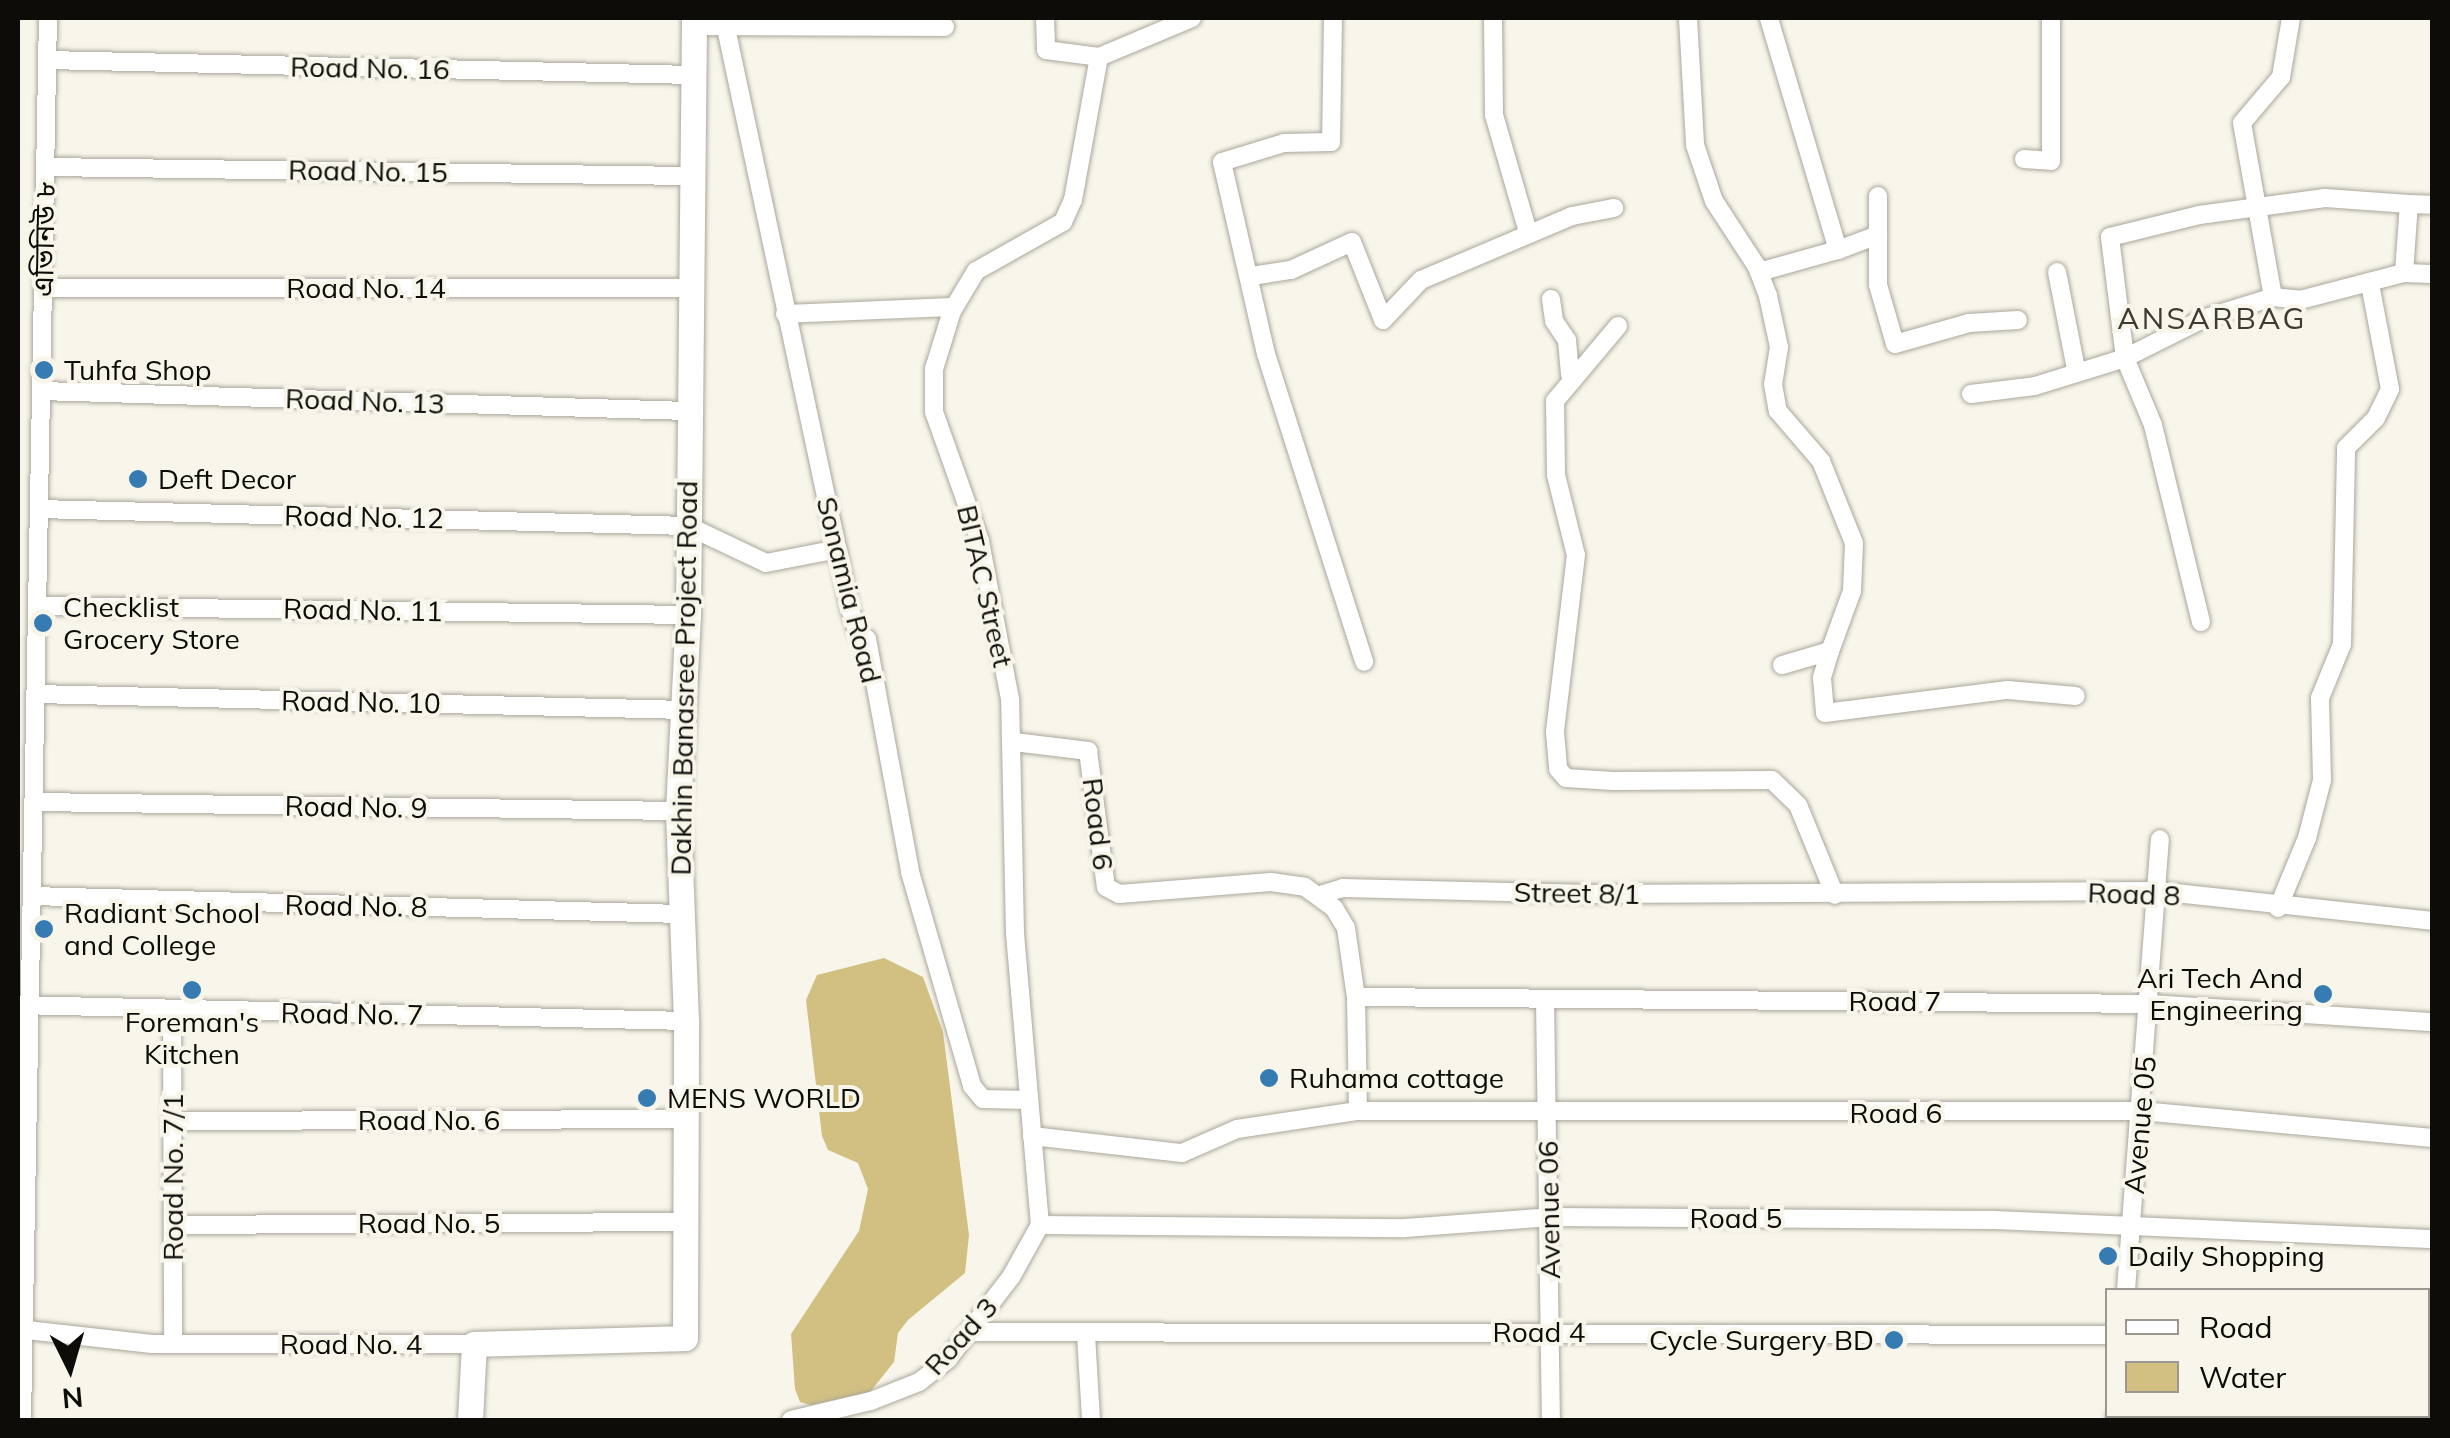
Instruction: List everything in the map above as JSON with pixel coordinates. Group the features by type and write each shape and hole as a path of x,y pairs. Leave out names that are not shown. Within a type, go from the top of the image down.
{"street":[{"name":"এভিনিউ ৮","path":"22,1420 24,1005 32,896 48,18"},
{"path":"1046,18 1046,50 1099,57 1192,18"},
{"path":"1332,18 1331,142 1284,143 1222,162 1252,276 1266,354 1364,662"},
{"path":"1493,18 1494,115 1528,232"},
{"path":"1688,18 1695,145 1714,201 1759,272 1777,333 1778,411 1821,461 1854,543 1848,612 1822,678 1825,714 2008,690 2076,696"},
{"path":"1770,18 1838,250"},
{"path":"2024,159 2052,161 2051,18"},
{"path":"2272,296 2242,124 2282,77 2290,18"},
{"path":"694,22 726,28 944,27"},
{"name":"Dakhin Banasree Project Road","path":"685,1338 686,1021 678,811 688,614 694,22"},
{"name":"Sonamia Road","path":"726,28 850,609 866,639 906,855 972,1086 983,1099 1029,1100"},
{"name":"BITAC Street","path":"1040,1225 1015,933 1014,742 980,541 934,412 934,369 954,307 976,271 1062,222 1073,200 1099,57"},
{"name":"Road No. 16","path":"47,60 692,75"},
{"name":"Road No. 15","path":"45,167 692,176"},
{"path":"1878,196 1878,285 1895,344 1969,322 2018,320"},
{"path":"2201,622 2153,425 2125,358 2110,237 2324,198 2432,205"},
{"path":"2404,273 2410,204"},
{"path":"1252,276 1291,270 1352,242 1383,320 1421,280 1528,232 1614,208"},
{"path":"1759,272 1878,235"},
{"path":"2057,272 2076,369"},
{"path":"1971,394 2035,386 2076,369 2102,368 2204,319 2272,296 2300,300 2404,273 2432,274"},
{"path":"2278,908 2322,780 2320,698 2342,644 2346,448 2376,418 2390,390 2370,284"},
{"name":"Road No. 14","path":"43,288 690,288"},
{"path":"1551,299 1554,321 1567,340 1570,375"},
{"path":"785,314 954,307"},
{"path":"1618,326 1570,375 1555,401 1551,436 1576,555 1555,732 1558,769 1566,778 1613,782 1772,780 1798,806 1834,895"},
{"name":"Road No. 13","path":"41,392 689,410"},
{"name":"Road No. 12","path":"39,509 688,526"},
{"path":"688,526 766,562 838,549"},
{"name":"Road No. 11","path":"38,606 688,614"},
{"path":"1782,665 1830,650"},
{"name":"Road No. 10","path":"36,694 686,710"},
{"name":"Road 6","path":"1014,742 1088,751 1106,887 1119,894 1270,882 1320,894"},
{"name":"Road No. 9","path":"34,802 678,811"},
{"name":"Avenue 05","path":"2126,1288 2152,1004 2160,839"},
{"name":"Street 8/1","path":"1320,894 1343,888 1834,895"},
{"name":"Road 8","path":"1834,895 2156,891 2278,908 2432,921"},
{"path":"1320,894 1346,928 1356,998 1358,1111"},
{"name":"Road No. 8","path":"32,896 680,914"},
{"name":"Road 7","path":"1356,998 2152,1004 2432,1022"},
{"name":"Avenue 06","path":"1545,999 1551,1420"},
{"name":"Road No. 7","path":"24,1005 686,1021"},
{"name":"Road No. 7/1","path":"172,1010 173,1344"},
{"name":"Road 6","path":"1032,1136 1182,1153 1237,1129 1358,1111 1547,1106 1888,1114 2142,1111 2432,1138"},
{"name":"Road No. 6","path":"173,1121 686,1119"},
{"name":"Road 5","path":"1040,1225 1405,1228 1550,1217 2131,1224 2432,1239"},
{"name":"Road No. 5","path":"173,1225 686,1222"},
{"name":"Road 3","path":"791,1420 871,1401 919,1382 971,1332 1040,1225"},
{"name":"Road No. 4","path":"21,1329 173,1344 474,1344 685,1338"},
{"name":"Road 4","path":"971,1332 2105,1334"},
{"path":"1086,1335 1091,1420"},
{"path":"470,1420 474,1344"},
{"path":"871,1401 871,1420"}],"water":[{"path":"884,958 923,977 943,1032 969,1235 965,1273 908,1320 898,1333 894,1362 870,1392 811,1405 800,1402 795,1389 791,1334 859,1231 868,1189 858,1163 828,1150 822,1136 806,1000 817,975"}],"place":[{"name":"Tuhfa Shop","path":"44,370"},
{"name":"Deft Decor","path":"138,479"},
{"name":"Checklist Grocery Store","path":"43,623"},
{"name":"Radiant School and College","path":"44,929"},
{"name":"Foreman's Kitchen","path":"192,990"},
{"name":"Ari Tech And Engineering","path":"2323,994"},
{"name":"Ruhama cottage","path":"1269,1078"},
{"name":"MENS WORLD","path":"647,1098"},
{"name":"Daily Shopping","path":"2108,1256"},
{"name":"Cycle Surgery BD","path":"1894,1340"}],"district":[{"name":"ANSARBAG","path":"2212,318"}]}
